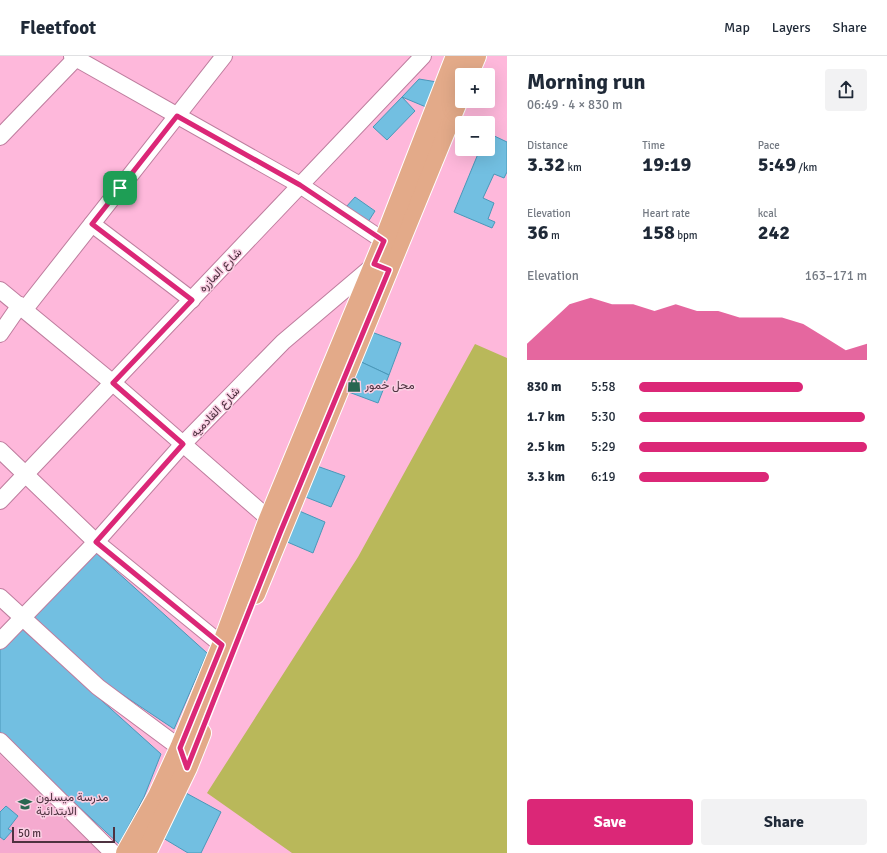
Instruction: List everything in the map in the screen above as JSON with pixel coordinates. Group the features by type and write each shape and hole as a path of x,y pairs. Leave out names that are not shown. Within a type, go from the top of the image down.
{"main road":[{"path":"382,267 384,241 456,56"},
{"path":"471,68 476,56"},
{"path":"126,853 158,796 180,748 222,645 275,526 382,267 455,105"},
{"path":"146,853 187,768 275,526"}],"street":[{"path":"0,334 92,224 224,56"},
{"name":"شارع المازره","path":"0,501 423,56"},
{"path":"0,137 76,57 300,185 384,241"},
{"path":"92,224 192,300"},
{"name":"شارع القادميه","path":"0,641 96,542 183,444 283,342 382,267"},
{"path":"0,290 113,383 275,526"},
{"path":"0,450 96,542 222,645"},
{"path":"0,597 98,687 180,748 187,768"},
{"path":"0,741 113,853"}],"shaded area":[{"path":"475,344 507,358 507,853 292,853 207,793 358,557"},
{"name":"مدرسة ميسلون الابتدائية","path":"0,755 102,853 0,853"}],"building":[{"path":"419,79 437,82 426,107 402,97"},
{"path":"402,97 415,111 387,140 373,127"},
{"path":"495,136 507,142 507,172 504,178 494,174 483,198 494,203 488,219 495,222 492,228 454,212 477,156 495,156"},
{"path":"355,197 375,211 368,222 346,207"},
{"path":"369,331 401,343 389,375 357,360"},
{"path":"357,360 389,375 378,403 346,391"},
{"path":"314,465 345,476 331,507 303,496"},
{"path":"297,510 325,522 313,553 285,541"},
{"path":"95,552 207,653 174,729 102,681 31,617"},
{"path":"21,628 161,754 144,797 119,844 0,734 0,649"},
{"path":"186,793 221,812 201,853 188,853 163,838"},
{"path":"6,806 18,816 8,829 12,831 4,840 0,837 0,812"}],"place":[{"name":"محل خمور","path":"354,385"},
{"name":"مدرسة ميسلون الابتدائية","path":"25,804"}],"route":[{"path":"177,116 300,185 384,241 374,264 389,270 280,533 187,768 180,748 222,645 96,542 183,444 113,383 192,300 92,224 120,188 177,116"}]}
